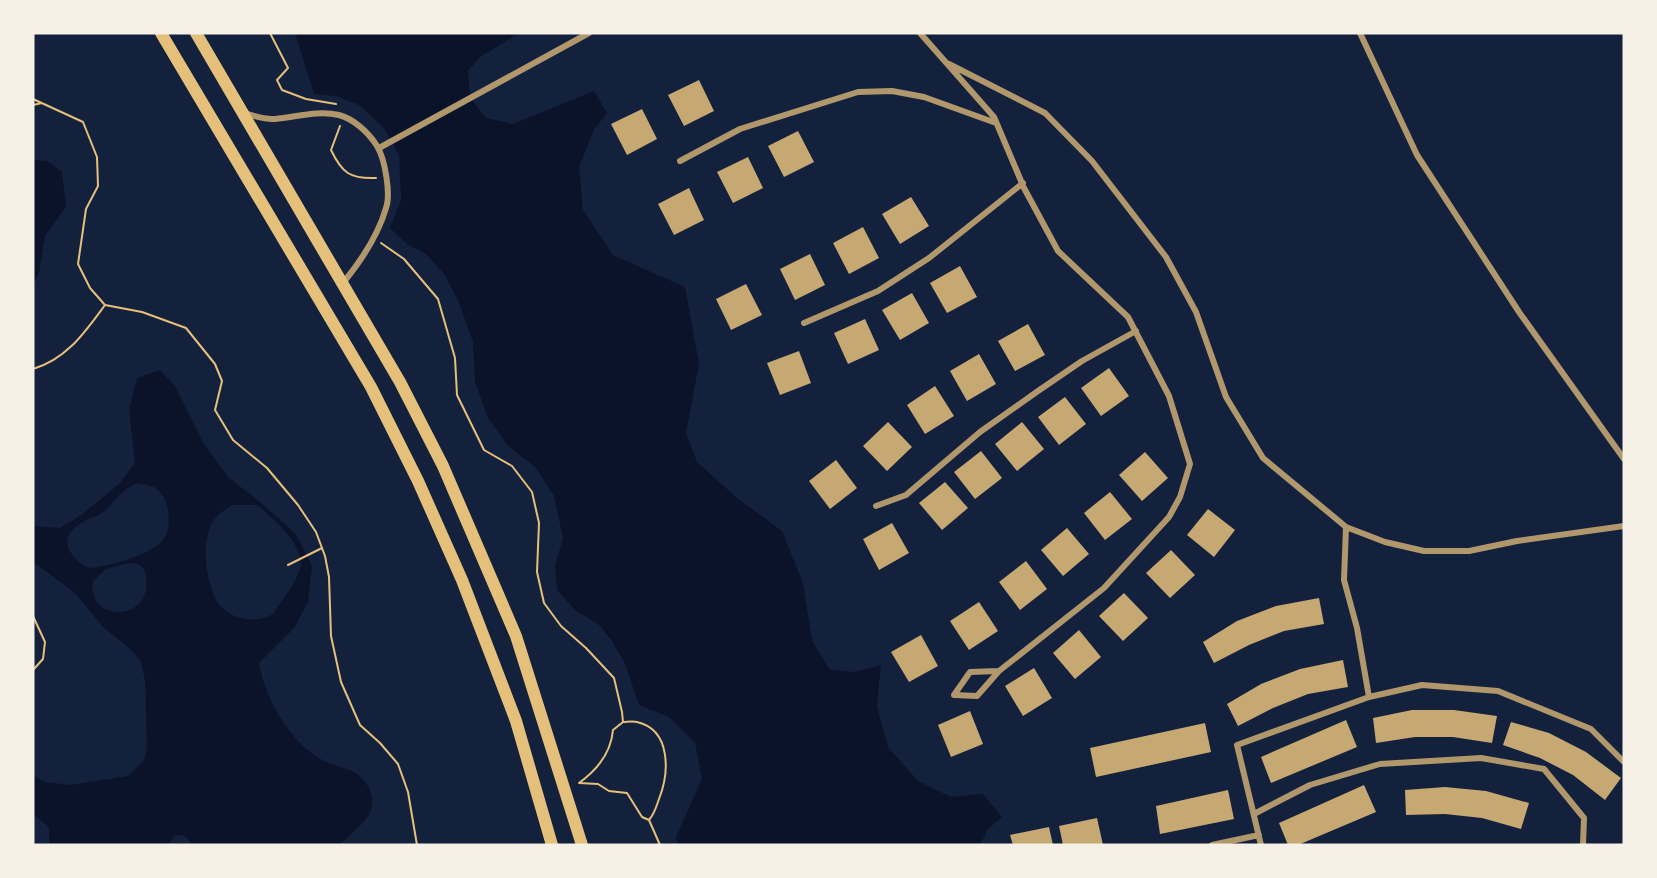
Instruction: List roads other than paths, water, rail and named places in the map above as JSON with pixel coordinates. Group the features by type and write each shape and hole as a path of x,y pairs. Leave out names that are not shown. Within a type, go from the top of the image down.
{"highway":[{"path":"161,33 371,387 418,481 462,580 516,721 552,845"},
{"path":"196,33 400,382 443,465 511,625 582,845"}],"street":[{"path":"379,148 589,33"},
{"path":"920,33 994,117 1023,183 1058,251 1128,317 1169,396 1190,464 1180,497 1169,517 1104,588 999,671 977,696 954,695 970,672 999,671"},
{"path":"1360,33 1417,154 1519,312 1624,459"},
{"path":"946,63 1045,113 1092,161 1166,258 1196,312 1226,397 1263,458 1346,527 1385,542 1424,551 1469,551 1517,541 1624,526"},
{"path":"680,161 740,129 858,92 891,91 924,97 996,123"},
{"path":"243,113 274,119 317,113 337,115 351,120 370,136 379,148 387,181 388,205 374,238 342,283"},
{"path":"804,323 878,291 929,258 1023,183"},
{"path":"876,506 906,495 980,432 1082,361 1136,332"},
{"path":"1346,527 1344,580 1357,628 1369,697"},
{"path":"1262,845 1238,745 1369,697 1422,685 1498,691 1591,729 1624,762"},
{"path":"1254,814 1310,785 1380,764 1481,758 1544,769 1584,818 1584,845"},
{"path":"1212,845 1259,835"}],"water":[{"path":"295,33 519,33 480,57 468,71 470,97 486,118 513,124 594,91 607,113 594,130 579,167 583,210 613,255 685,287 699,364 686,433 697,462 737,498 782,531 803,583 812,640 830,670 855,672 881,665 877,706 888,747 918,781 951,797 983,794 1002,817 988,829 980,845 678,845 676,837 702,779 695,743 669,717 639,705 625,664 612,641 599,625 575,610 557,590 555,566 563,538 554,496 535,467 508,446 488,418 475,382 473,342 458,300 444,274 426,254 407,244 390,228 401,200 399,155 384,128 359,105 336,96 314,94"},
{"path":"33,160 47,161 62,172 66,207 45,236 39,273 33,285"},
{"path":"160,370 175,386 204,444 228,477 296,534 312,566 308,602 294,628 259,663 269,696 293,736 321,759 357,774 370,791 372,805 366,819 339,845 192,845 187,838 180,835 174,836 169,845 49,845 49,827 33,814 33,775 45,782 70,785 128,776 144,760 147,748 145,681 141,661 104,628 74,592 33,562 33,526 60,528 80,516 119,484 135,463 129,411 137,378","holes":["138,483 155,488 163,496 169,517 169,525 164,538 145,553 126,560 89,568 82,564 68,547 67,541 73,529 106,510 124,491","233,505 257,505 287,533 298,551 301,560 300,569 295,581 273,614 258,619 242,618 227,612 216,600 207,572 206,551 209,531 219,515","130,563 142,567 146,576 145,591 140,603 119,612 99,605 94,595 93,581 106,569"]}]}
